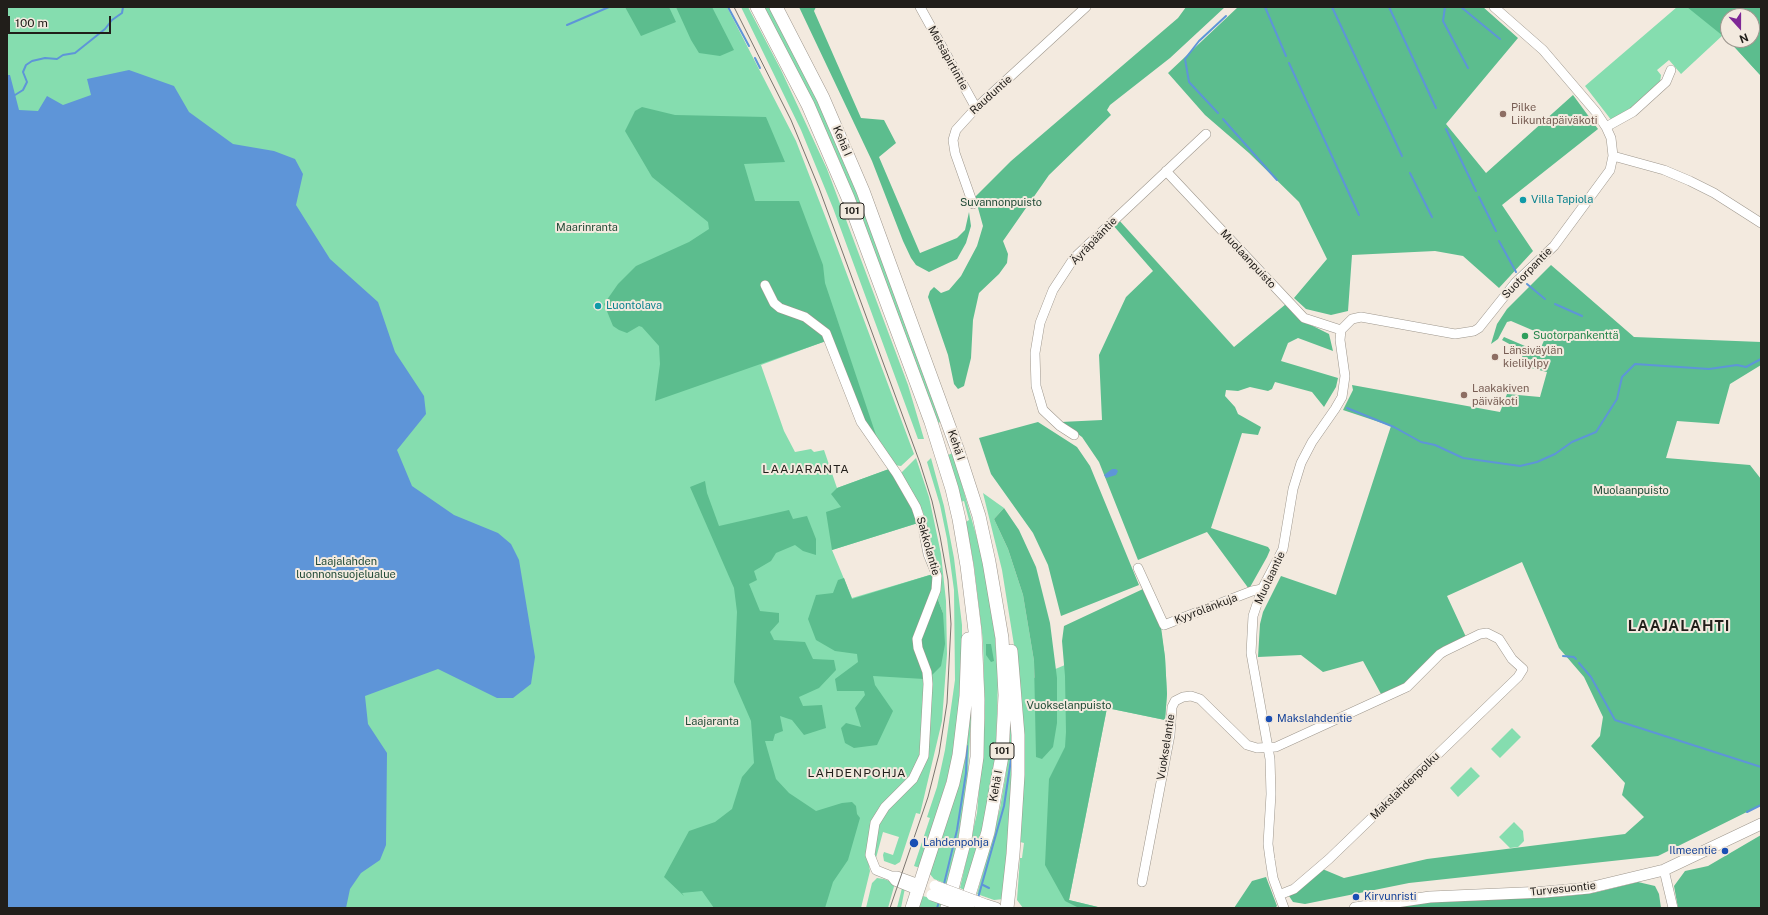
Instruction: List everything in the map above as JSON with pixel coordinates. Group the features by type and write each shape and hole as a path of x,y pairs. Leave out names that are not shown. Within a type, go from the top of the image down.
{"highway":[{"name":"Kehä I","path":"757,7 808,105 834,163 936,437 959,519 971,592 975,631 978,700 977,757 965,839 947,908"},
{"name":"Kehä I","path":"776,7 834,123 863,191 894,273 958,451 979,516 995,590 1002,638 1005,695 1002,756 988,832 965,908"},
{"path":"995,590 1009,637 1018,735 1016,820 1006,908"},
{"path":"912,908 953,783 959,755 966,696 971,592"}],"main road":[{"name":"Turvesuontie","path":"1355,908 1430,897 1568,890 1612,883 1664,870 1761,824"},
{"path":"918,887 991,906"},
{"path":"933,891 969,908"}],"street":[{"name":"Metsäpirtintie","path":"920,7 976,108"},
{"name":"Rauduntie","path":"973,204 955,153 953,140 959,125 1086,7"},
{"path":"1494,7 1543,50 1593,108 1606,127 1610,138 1613,156 1664,170 1690,180 1714,193 1761,223"},
{"path":"1606,127 1633,112 1666,82 1671,70"},
{"name":"Äyräpääntie","path":"1074,435 1060,426 1048,415 1039,400 1034,364 1040,323 1053,290 1074,258 1206,134"},
{"name":"Suotorpantie","path":"1340,330 1352,319 1361,317 1455,334 1468,333 1479,328 1505,294 1554,246 1607,176 1613,156"},
{"name":"Muolaanpuisto","path":"1166,171 1300,315 1309,321 1340,330"},
{"name":"Sakkolantie","path":"765,285 774,303 780,308 809,319 826,333 860,422 897,474 916,507 923,528 928,554 937,576 936,590 917,639 918,648 927,672 928,684 924,756 913,779 885,807 873,830 870,854 876,870 891,876 897,876 918,887"},
{"name":"Muolaantie","path":"1284,908 1274,878 1268,844 1271,772 1251,653 1253,616 1262,589 1283,549 1293,489 1301,463 1312,442 1336,410 1344,390 1345,369 1340,340 1340,330"},
{"name":"Kyyrölänkuja","path":"1138,568 1164,625 1252,591 1262,589"},
{"name":"Makslahdenpolku","path":"1268,749 1279,746 1406,687 1440,654 1480,634 1494,634 1512,659 1523,669 1513,682 1329,859 1294,888 1279,894"},
{"name":"Vuokselantie","path":"1142,882 1170,735 1172,707 1175,701 1183,697 1191,696 1200,699 1247,744 1268,749"},
{"path":"1664,870 1673,908"}],"green space":[{"name":"Laajalahden luonnonsuojelualue","path":"7,7 727,7 796,141 914,454 901,466 893,465 877,438 831,339 761,365 784,431 795,452 811,449 814,452 824,450 837,488 889,469 918,523 832,550 852,598 933,574 936,584 913,641 924,679 920,755 912,773 881,806 868,860 870,871 861,908 7,908"},
{"path":"625,7 669,7 676,22 641,36"},
{"path":"676,7 712,7 734,50 720,56 699,53 691,40"},
{"path":"741,7 748,7 781,70 827,169 908,385 924,439 918,439 833,208 801,130"},
{"path":"764,7 769,7 818,101 858,195 941,422 937,423 839,160 813,103"},
{"path":"799,7 816,7 814,11 861,118 884,120 896,143 879,157 920,253 957,238 965,230 969,212 971,226 966,243 957,259 929,272 916,265 911,258 872,161"},
{"name":"Suvannonpuisto","path":"1186,7 1225,7 1170,58 1110,105 1107,110 1111,115 1049,175 1003,241 1008,254 1007,263 999,274 979,293 973,320 971,358 964,386 958,389 954,384 948,355 928,297 930,291 934,287 941,293 949,290 961,276 977,246 983,226 975,197 1011,161 1178,18"},
{"path":"1238,7 1483,7 1518,38 1446,124 1486,173 1573,95 1598,129 1502,205 1533,251 1499,288 1463,256 1435,251 1352,255 1348,311 1331,315 1306,309 1294,298 1327,259 1299,202 1249,153 1205,115 1168,73"},
{"path":"1677,7 1761,7 1761,76 1735,48 1760,48 1760,8 1720,8 1720,38 1681,74 1669,60 1657,70 1661,75 1660,83 1631,110 1612,121 1585,86"},
{"path":"1687,7 1761,7 1761,76 1735,48 1760,48 1760,8 1720,8 1720,34"},
{"path":"642,107 675,115 766,117 785,162 744,164 755,201 799,201 823,265 825,283 877,438 863,420 832,339 655,401 660,364 659,346 642,327 639,326 627,333 613,326 604,304 618,284 636,266 689,242 709,229 708,222 652,177 625,131 635,111"},
{"path":"1118,219 1234,347 1286,304 1305,322 1329,334 1333,351 1298,338 1288,343 1281,361 1338,378 1336,387 1324,407 1312,392 1275,382 1272,389 1268,391 1250,387 1238,391 1226,390 1225,396 1235,407 1238,414 1261,427 1258,435 1242,433 1211,528 1268,547 1270,550 1249,589 1207,532 1138,560 1099,462 1082,437 1061,422 1102,420 1099,355 1126,297 1153,271 1112,224"},
{"name":"Muolaanpuisto","path":"1551,265 1634,337 1761,342 1761,365 1730,384 1719,424 1677,421 1666,458 1750,465 1761,479 1761,805 1658,856 1409,883 1305,904 1293,902 1287,893 1320,868 1344,878 1427,859 1625,834 1644,817 1622,795 1625,783 1591,746 1600,736 1603,717 1584,677 1559,648 1522,562 1447,596 1466,637 1406,683 1381,694 1363,661 1323,672 1301,655 1258,657 1260,624 1263,612 1281,576 1336,595 1391,426 1343,410 1353,390 1352,385 1500,412 1507,394 1540,397 1547,372 1519,365 1524,352 1502,340 1504,337 1539,352 1546,336 1511,321 1507,322 1498,339 1491,344 1497,324 1507,309"},
{"path":"1038,422 1077,447 1090,466 1139,585 1061,616 1048,565 1033,533 991,474 979,438"},
{"path":"953,453 982,556 995,636 998,679 996,749 993,772 983,826 964,890 960,888 977,813 985,718 983,641 974,566 966,522 969,520 964,501 961,502 948,455"},
{"path":"916,458 929,497 941,554 946,601 947,654 942,721 920,814 916,813 900,862 895,865 884,861 883,855 884,852 893,855 899,837 883,832 876,858 873,857 878,824 888,807 913,784 922,771 928,755 932,675 943,613 937,597 923,512 900,474"},
{"path":"931,458 944,506 954,558 962,625 962,675 952,763 920,868 914,866 930,818 927,817 937,787 945,750 955,680 954,590 947,539 940,505 927,462"},
{"path":"889,469 904,492 918,523 832,550 826,512 841,507 831,494 837,488"},
{"path":"705,481 707,493 719,526 789,510 793,519 807,516 816,539 816,555 803,551 795,545 776,553 771,561 754,571 757,580 749,584 760,611 779,613 779,622 770,632 774,640 805,642 813,659 834,660 836,670 819,688 799,697 803,706 822,705 826,728 804,735 792,720 780,716 783,731 775,734 773,741 765,741 776,779 789,793 816,811 842,803 852,802 856,806 857,814 860,818 848,860 833,882 825,908 714,908 702,891 682,893 684,896 664,877 689,831 715,822 732,809 742,777 754,763 751,721 734,682 737,612 734,588 690,487"},
{"name":"Vuokselanpuisto","path":"983,493 1004,508 994,519 1008,549 1023,595 1034,661 1034,678 1160,625 1165,657 1167,694 1165,720 1107,708 1069,900 1102,908 1023,908 1017,900 1020,858 1022,858 1024,843 1020,842 1020,698 1014,645 1002,570"},
{"path":"1004,508 1019,530 1036,567 1050,623 1057,678 1057,723 1053,747 1042,759 1036,757 1034,661 1023,595 1008,549 994,519"},
{"path":"933,574 936,584 913,641 924,679 873,676 875,685 893,711 877,745 854,748 845,743 841,728 846,723 861,727 855,708 865,695 864,691 837,691 835,679 858,662 857,654 835,651 816,640 808,619 816,595 833,593 838,580 844,578 852,599"},
{"name":"Vuokselanpuisto","path":"1143,589 1161,627 1165,657 1167,694 1165,720 1107,708 1069,900 1102,908 1079,908 1065,901 1045,865 1049,779 1065,747 1065,676 1062,641 1064,626"},
{"path":"937,597 943,613 945,644 941,666 932,675 922,650 921,637"},
{"path":"986,644 991,644 994,661 991,662 986,655"},
{"path":"972,701 967,788 956,850 947,884 934,879 929,873"},
{"path":"1011,718 1016,745 1004,899 994,900 977,894 1000,808 1006,773"},
{"path":"1512,728 1521,737 1500,758 1491,749"},
{"path":"1471,767 1480,776 1458,797 1450,788"},
{"path":"1514,822 1523,831 1524,841 1518,847 1510,848 1499,837"},
{"path":"1761,835 1761,908 1678,908 1674,886 1685,871 1708,866"},
{"path":"1266,877 1277,906 1275,908 1234,908 1252,881"},
{"path":"877,878 895,883 888,908 866,908 872,883"},
{"path":"1638,882 1655,886 1659,894 1661,908 1390,908 1428,902 1567,896 1593,893"},
{"path":"902,888 905,888 901,908 897,908"},
{"path":"923,896 942,902 940,908 916,908"}],"water":[{"path":"129,70 174,86 189,112 233,144 274,151 295,159 303,174 296,205 330,259 378,302 395,352 424,396 426,414 397,450 412,486 454,515 498,533 511,544 519,560 535,657 531,684 513,698 497,698 438,669 365,696 368,724 387,753 386,845 380,860 361,873 350,889 346,908 7,908 7,75 10,75 19,110 38,111 47,96 63,105 91,95 87,79"},
{"path":"1112,469 1116,469 1118,471 1116,475 1106,478 1104,475"}],"waterway":[{"path":"15,95 23,90 27,82 23,72 26,65 32,61 45,58 57,59 63,55 75,53 122,13 123,7"},
{"path":"567,25 609,7"},
{"path":"728,7 749,46"},
{"path":"1265,7 1286,56"},
{"path":"1332,7 1402,156"},
{"path":"1389,7 1436,108"},
{"path":"1445,7 1443,21 1468,68"},
{"path":"1461,7 1500,39"},
{"path":"1218,113 1189,82 1185,59 1199,41 1226,16"},
{"path":"755,58 760,68"},
{"path":"1289,63 1359,215"},
{"path":"1223,119 1277,180"},
{"path":"1446,129 1476,191"},
{"path":"1410,173 1432,217"},
{"path":"1479,197 1496,231"},
{"path":"1499,241 1516,272"},
{"path":"1527,284 1545,299"},
{"path":"1555,304 1582,316"},
{"path":"1347,408 1394,427 1421,442 1435,445 1463,458 1520,466 1537,462 1555,454 1572,442 1596,432 1617,399 1622,377 1635,364 1709,369 1737,365 1746,367 1761,359"},
{"path":"1563,656 1574,657 1576,659"},
{"path":"1579,663 1591,677 1615,720 1761,767"},
{"path":"944,884 957,830 966,773 967,746"},
{"path":"978,898 1004,806 1012,753"},
{"path":"1747,812 1761,805"},
{"path":"983,885 989,888"},
{"path":"937,908 939,902"}],"tram line":[{"path":"734,7 791,120 819,188 920,463 932,501 948,580 951,624 947,703 939,754 928,797 890,908"}],"place":[{"name":"Pilke Liikuntapäiväkoti","path":"1503,114"},
{"name":"Villa Tapiola","path":"1523,200"},
{"name":"Luontolava","path":"598,306"},
{"name":"Suotorpankenttä","path":"1525,336"},
{"name":"Länsiväylän kielilylpy","path":"1495,357"},
{"name":"Laakakiven päiväkoti","path":"1464,395"},
{"name":"Makslahdentie","path":"1269,719"},
{"name":"Lahdenpohja","path":"914,843"},
{"name":"Ilmeentie","path":"1725,851"},
{"name":"Kirvunristi","path":"1356,897"}],"district":[{"name":"LAAJARANTA","path":"806,469"},
{"name":"LAAJALAHTI","path":"1679,626"},
{"name":"LAHDENPOHJA","path":"857,773"}],"park label":[{"name":"Maarinranta","path":"587,228"},
{"name":"Laajaranta","path":"712,722"}]}
